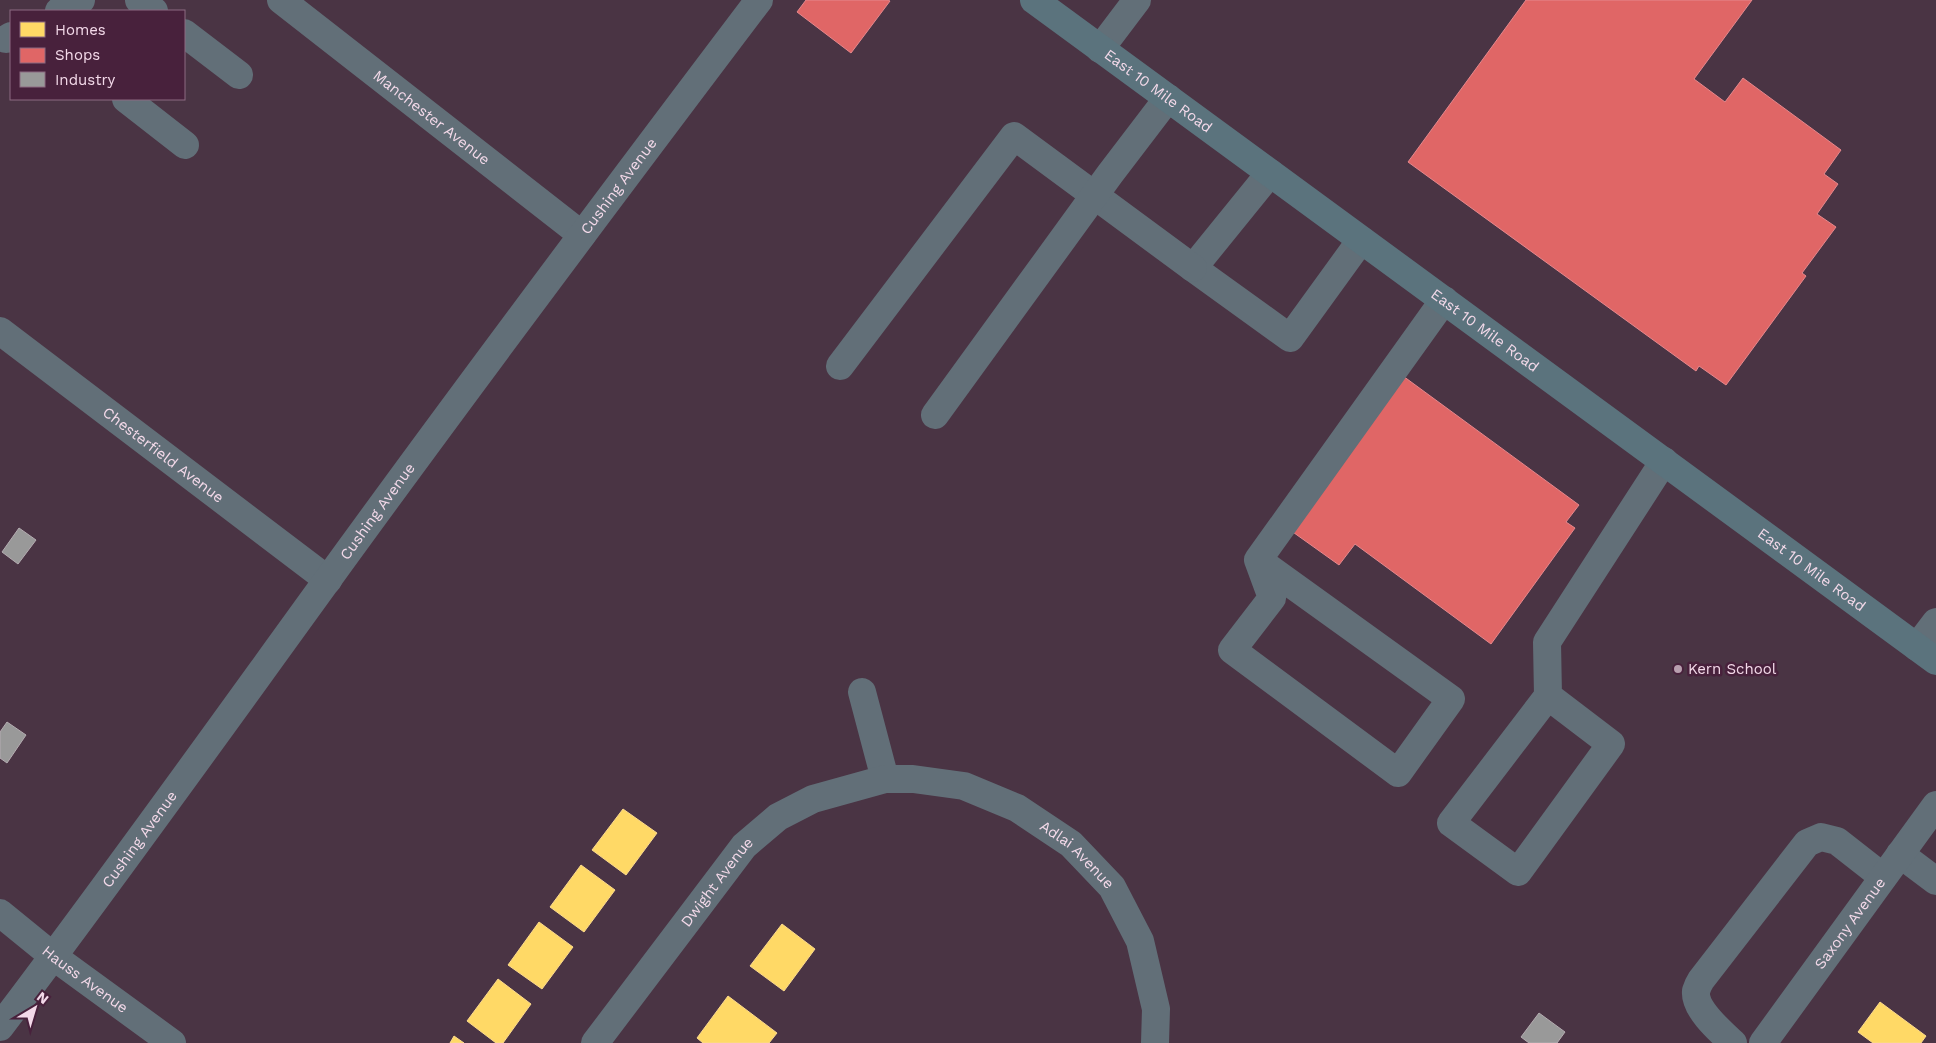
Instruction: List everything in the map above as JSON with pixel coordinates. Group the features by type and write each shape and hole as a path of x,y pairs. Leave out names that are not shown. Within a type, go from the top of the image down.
{"main road":[{"name":"East 10 Mile Road","path":"1034,0 1927,654"}],"street":[{"path":"61,10 80,0"},
{"path":"139,0 153,10"},
{"name":"Manchester Avenue","path":"281,0 582,235"},
{"name":"Cushing Avenue","path":"0,1027 54,957 582,235 759,0"},
{"path":"1100,49 1137,0"},
{"path":"185,34 239,75"},
{"path":"935,415 1094,195 1168,98"},
{"path":"127,100 185,145"},
{"path":"840,366 1014,136 1290,338 1361,240"},
{"path":"1194,268 1270,173"},
{"path":"1258,560 1444,300"},
{"name":"Chesterfield Avenue","path":"0,331 328,580"},
{"path":"1548,696 1611,744 1518,872 1451,823 1548,696 1547,642 1664,462"},
{"path":"1258,560 1451,700 1398,773 1232,650 1272,598 1258,560"},
{"path":"1927,654 1936,622"},
{"path":"862,692 885,780"},
{"name":"Dwight Avenue","path":"595,1043 744,846 778,817 813,799 885,780"},
{"name":"Adlai Avenue","path":"885,780 913,780 964,786 1017,808 1071,844 1112,887 1140,941 1156,1009 1155,1043"},
{"name":"Saxony Avenue","path":"1763,1043 1936,805"},
{"path":"1733,1043 1715,1027 1700,1007 1696,993 1701,980 1807,843 1821,837 1837,841 1883,877"},
{"path":"1900,854 1936,881"},
{"name":"Hauss Avenue","path":"0,913 54,957 172,1043"}],"building: Homes":[{"path":"623,809 657,833 626,875 592,850"},
{"path":"581,865 615,890 584,932 550,907"},
{"path":"539,922 573,947 542,989 508,965"},
{"path":"782,924 815,949 784,991 750,966"},
{"path":"498,979 531,1004 503,1043 496,1043 467,1021"},
{"path":"728,996 777,1033 769,1043 703,1043 697,1038"},
{"path":"1880,1002 1926,1036 1921,1043 1873,1043 1858,1032"},
{"path":"454,1036 464,1043 450,1043"}],"building: Shops":[{"path":"806,0 890,1 851,53 797,12"},
{"path":"1526,0 1752,0 1694,79 1725,102 1743,78 1841,150 1824,174 1838,184 1817,214 1836,227 1802,273 1806,276 1726,385 1699,366 1696,371 1408,162"},
{"path":"1403,376 1579,505 1566,522 1575,528 1491,644 1355,544 1339,565 1290,530"}],"building: Industry":[{"path":"19,528 36,540 18,564 2,552"},
{"path":"7,722 26,735 7,763 0,758 0,732"},
{"path":"1539,1013 1565,1032 1557,1043 1529,1043 1521,1037"}],"place":[{"name":"Kern School","path":"1678,669"}]}
